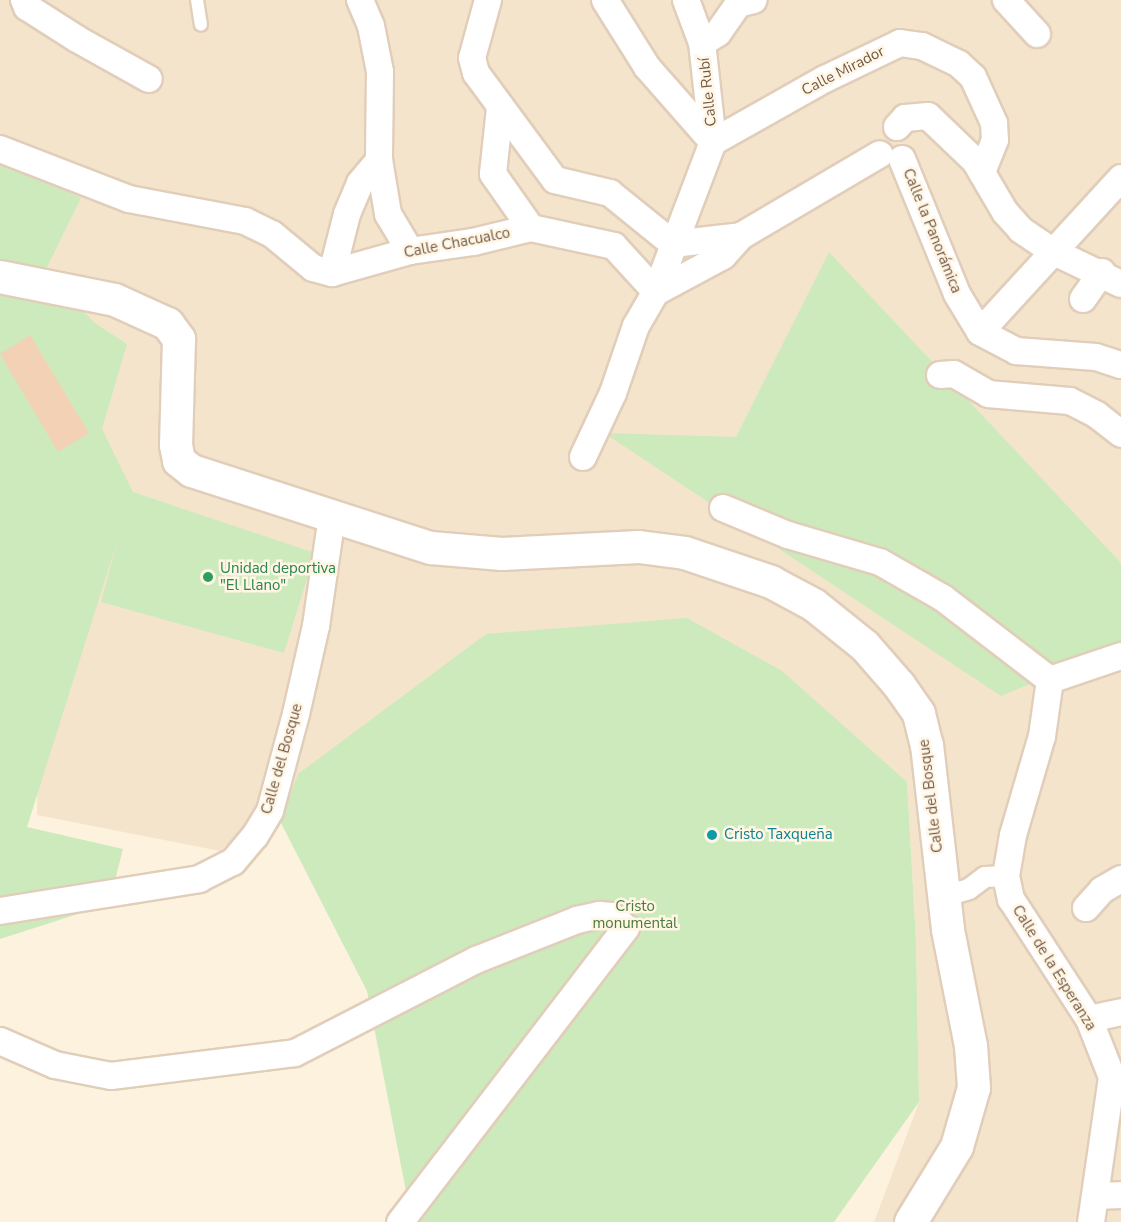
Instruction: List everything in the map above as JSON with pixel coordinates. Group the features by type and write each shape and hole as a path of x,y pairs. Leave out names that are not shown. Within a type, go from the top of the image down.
{"street":[{"path":"24,0 27,7 77,39 149,79"},
{"path":"360,0 371,26 380,72 379,160 388,214 410,251"},
{"path":"488,0 472,58 476,73 555,180 610,193 673,244 741,236"},
{"path":"583,457 613,393 636,326 656,292 713,142 647,67 605,0"},
{"name":"Calle Rubí","path":"686,0 702,43 713,142"},
{"path":"1006,0 1037,34"},
{"path":"702,43 718,33 744,1"},
{"name":"Calle Mirador","path":"713,142 825,79 900,43 922,46 959,64 974,77 994,123 995,140 982,172"},
{"path":"500,108 493,174 531,228"},
{"path":"656,292 723,256 741,236 891,156 911,142 897,127 904,118 928,116 960,145 982,172 1005,212 1021,230 1052,251 1112,278 1083,299"},
{"path":"0,148 129,199 245,221 272,234 313,268 332,273 356,193 379,160"},
{"name":"Calle la Panorámica","path":"891,156 957,294 980,332"},
{"path":"1121,178 980,332 1016,351 1096,357 1121,364"},
{"name":"Calle Chacualco","path":"332,273 410,251 472,242 531,228 614,246 656,292"},
{"name":"Calle del Bosque","path":"0,277 115,300 168,324 179,339 176,445 179,461 192,471 431,548 473,553 639,547 685,553 771,582 814,605 865,645 899,684 919,714 929,756 943,897 971,1046 974,1088 957,1147 911,1222"},
{"path":"940,375 954,374 988,394 1070,401 1097,415 1121,434"},
{"path":"723,508 788,535 880,562 943,598 1050,680 1121,656"},
{"name":"Calle del Bosque","path":"0,911 199,879 233,862 255,836 270,811 296,714 316,626 332,516"},
{"name":"Calle de la Esperanza","path":"1050,680 1042,736 1013,835 1006,876 1011,899 1089,1019 1112,1077 1091,1222"},
{"path":"943,897 969,889 985,878 1006,876"},
{"path":"1086,908 1102,890 1121,879"},
{"path":"0,1041 55,1065 111,1076 296,1053 476,960 577,920 599,915 612,916 626,928 400,1222"},
{"path":"1089,1019 1121,1012"},
{"path":"1096,1196 1121,1195"}],"lane":[{"path":"197,0 201,25"}],"shaded area":[{"path":"0,0 1121,0 1121,1222 874,1222 919,1102 916,941 907,782 486,634 220,851 37,815 39,620 0,425"}],"green space":[{"path":"0,161 81,198 44,273 96,324 127,344 102,429 133,492 315,553 284,653 101,602 117,542 27,827 123,849 109,904 0,939"},
{"path":"829,252 1121,563 1121,646 1001,696 604,433 736,437"},
{"name":"Cristo monumental","path":"687,618 782,671 907,782 916,941 919,1102 834,1222 412,1222 367,991 280,821 298,774 486,634"}],"building":[{"path":"30,335 89,433 58,452 0,354"}],"place":[{"name":"Unidad deportiva \"El Llano\"","path":"208,577"},
{"name":"Cristo Taxqueña","path":"712,835"}]}
